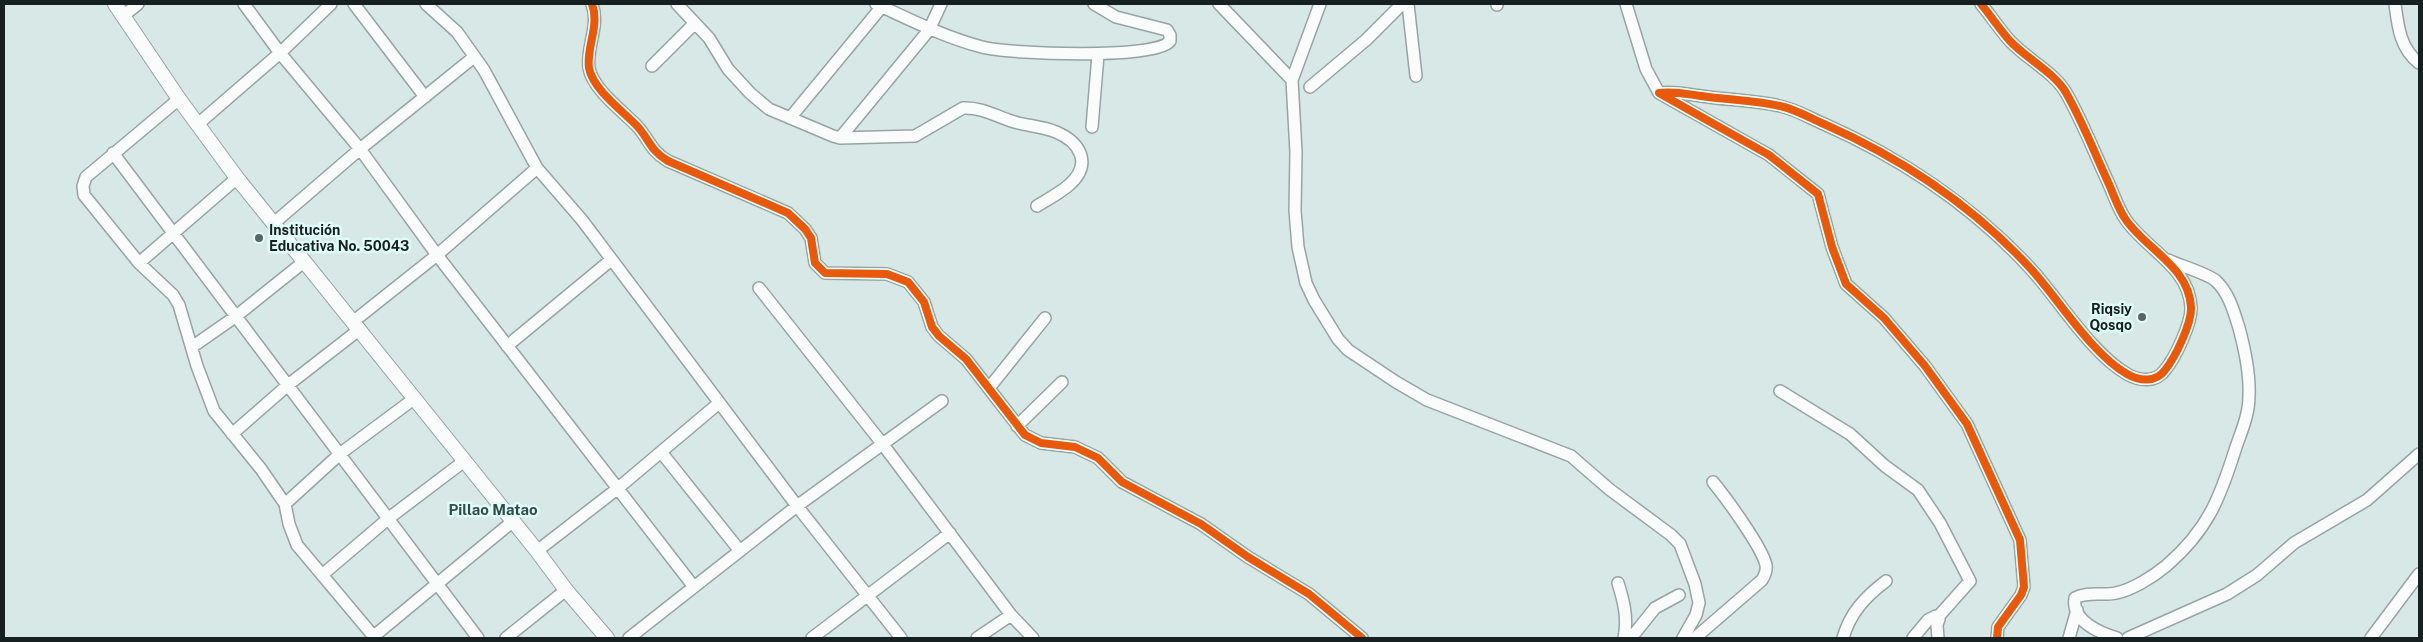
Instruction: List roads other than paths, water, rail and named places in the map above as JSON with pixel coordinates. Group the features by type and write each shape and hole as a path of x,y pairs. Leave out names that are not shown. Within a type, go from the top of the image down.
{"street":[{"path":"115,4 179,99 237,178 357,325 566,590 607,638"},
{"path":"123,16 138,4"},
{"path":"244,4 280,53 360,149 507,346 694,587"},
{"path":"198,124 280,53 331,4"},
{"path":"354,4 425,97"},
{"path":"426,4 457,32 484,70 538,168 582,220 796,506 901,638"},
{"path":"592,4 595,20 589,68 592,77 604,93 639,129 655,153 668,161 788,213 805,228 811,238 815,263 825,273 887,274 908,282 924,302 932,327 939,336 966,359 1025,435 1041,443 1075,446 1098,458 1122,482 1202,524 1248,557 1309,594 1362,638"},
{"path":"677,4 695,23 744,87 768,109 840,138 915,136 963,108 972,108 1017,123 1055,131 1072,141 1081,152 1081,164 1076,177 1069,185 1037,206"},
{"path":"840,138 929,30 941,4"},
{"path":"790,118 881,5 929,30 984,48 1098,55 1159,48 1168,43 1170,35 1167,30 1116,18 1094,4"},
{"path":"1219,4 1292,80"},
{"path":"1320,4 1292,80 1296,152 1295,211 1298,247 1306,283 1338,339 1361,358 1427,400 1571,456 1609,490 1670,535 1680,544 1695,584 1699,603 1696,615 1683,638"},
{"path":"1310,87 1366,40 1402,4"},
{"path":"1408,4 1416,76"},
{"path":"1626,4 1646,69 1659,93 1769,154 1818,194 1832,247 1846,284 1884,318 1925,366 1967,424 2020,540 2024,587 1998,627 1997,638"},
{"path":"1659,93 1678,91 1700,96 1782,106 1850,136 1902,165 1964,208 2003,240 2105,356 2126,374 2140,380 2163,374 2182,339 2192,310 2188,291 2168,260 2126,220 2079,117 2063,88 2011,42 1981,4"},
{"path":"2396,4 2398,30 2404,45 2412,57 2419,63"},
{"path":"652,66 695,23"},
{"path":"1092,127 1098,55"},
{"path":"274,223 360,149 474,57"},
{"path":"179,99 86,177 83,186 84,195 140,263 173,295 179,305 214,411 285,504 289,524 297,545 374,637 436,583 512,522"},
{"path":"113,153 478,638"},
{"path":"232,434 538,168"},
{"path":"140,263 237,178"},
{"path":"507,346 612,260"},
{"path":"2117,638 2105,634 2081,620 2075,598 2082,595 2116,593 2131,587 2164,567 2186,548 2206,524 2218,501 2248,416 2250,395 2247,355 2236,317 2224,290 2215,279 2168,260"},
{"path":"192,348 235,317 305,261"},
{"path":"759,288 882,442 1011,614 1033,638"},
{"path":"989,388 1045,318"},
{"path":"1017,426 1062,382"},
{"path":"1780,391 1850,434 1884,466 1918,490 1940,523 1970,582 1938,617 1928,620 1913,638"},
{"path":"285,504 341,454 415,398"},
{"path":"629,638 796,506 882,442 942,401"},
{"path":"537,551 617,489 719,404"},
{"path":"661,452 740,551"},
{"path":"2128,638 2227,594 2250,580 2294,543 2367,500 2419,454"},
{"path":"322,575 389,518 464,462"},
{"path":"1696,638 1762,580 1766,572 1763,556 1714,482"},
{"path":"812,638 950,533"},
{"path":"2371,638 2419,574"},
{"path":"1843,638 1847,623 1856,609 1886,581"},
{"path":"1618,583 1624,605 1626,627 1624,638"},
{"path":"506,638 566,590"},
{"path":"1632,638 1655,608 1679,595"},
{"path":"2069,638 2077,610"},
{"path":"977,638 1011,614"},
{"path":"1938,617 1938,638"}],"place":[{"name":"Institución Educativa No. 50043","path":"259,238"},
{"name":"Riqsiy Qosqo","path":"2142,317"}],"district":[{"name":"Pillao Matao","path":"493,509"}]}
